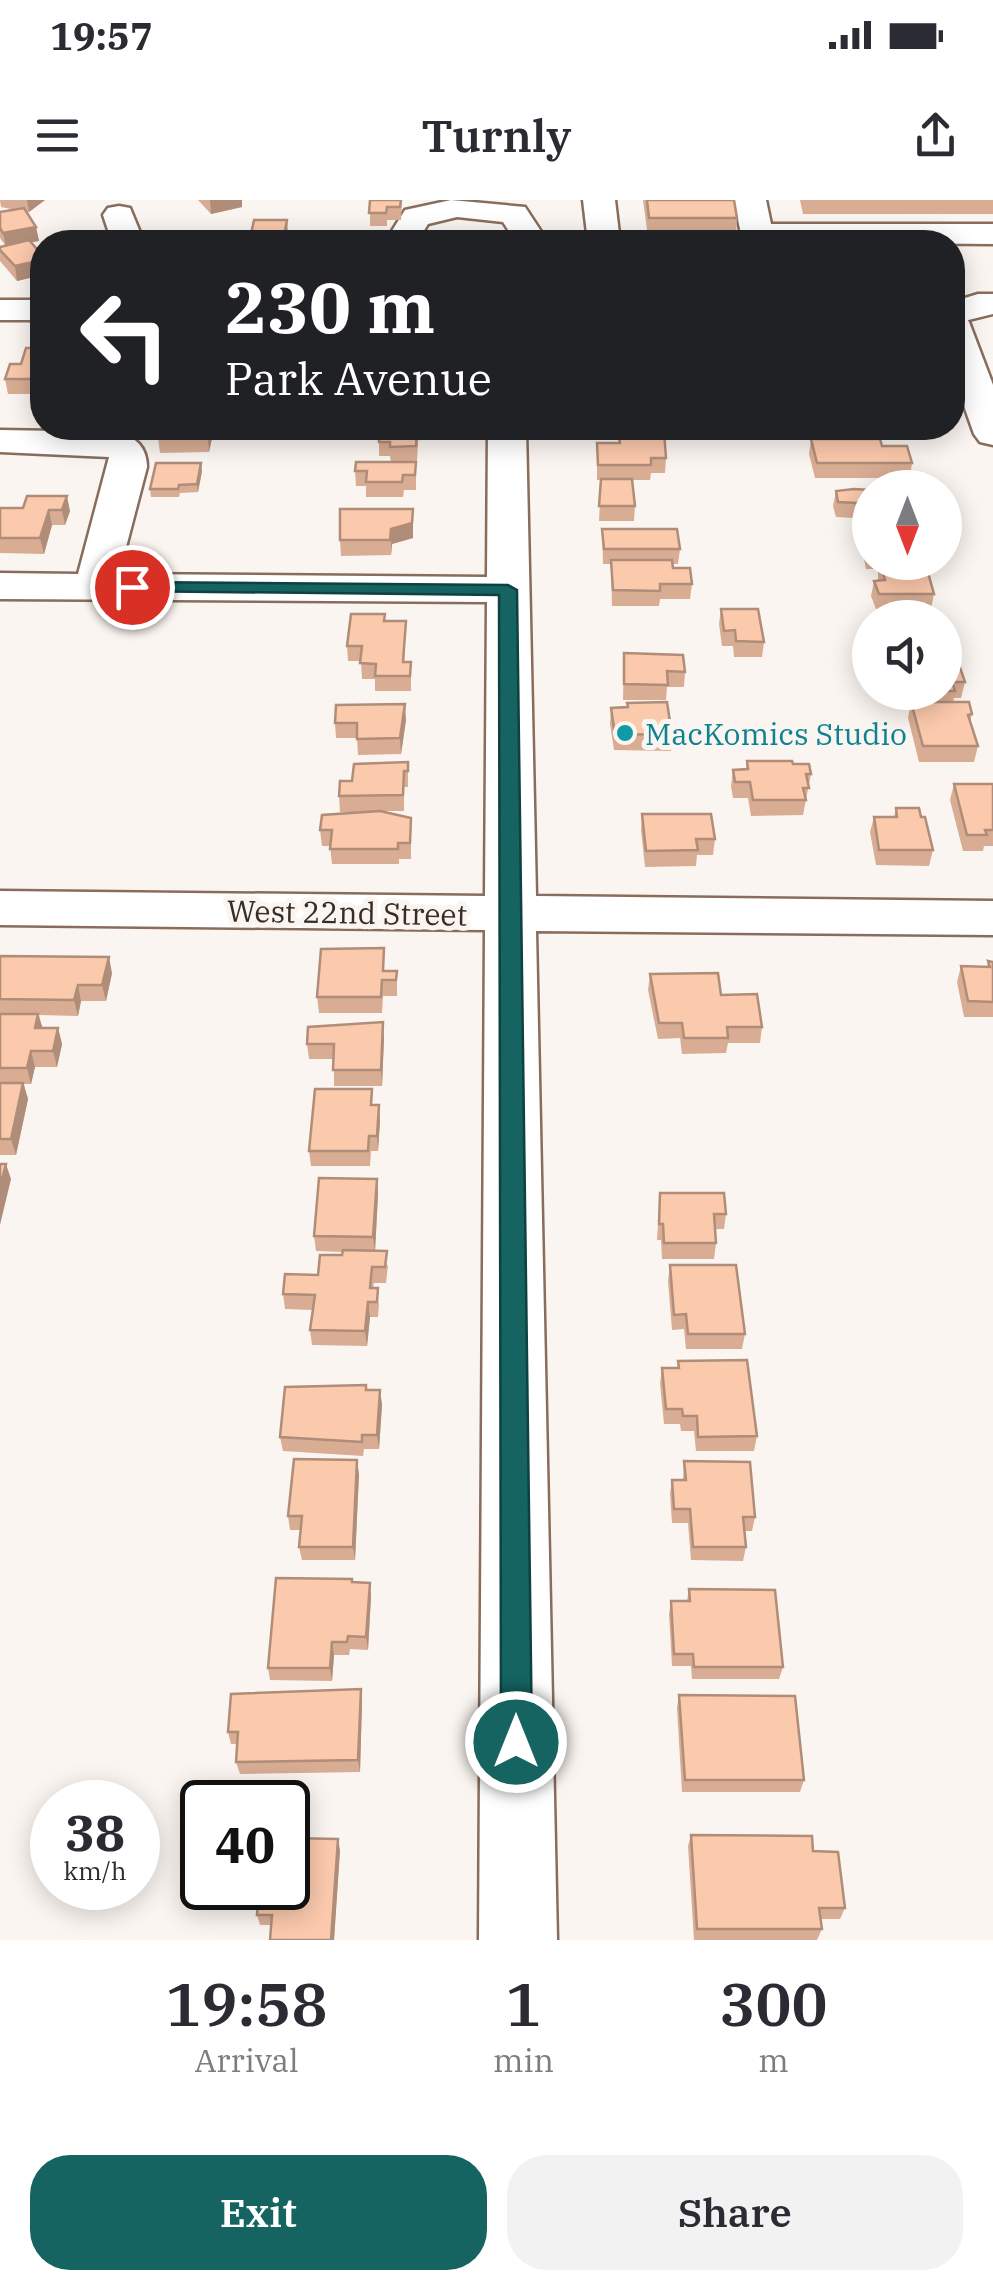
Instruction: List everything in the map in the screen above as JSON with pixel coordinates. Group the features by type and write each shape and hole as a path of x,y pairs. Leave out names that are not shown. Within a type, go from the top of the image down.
{"street":[{"path":"600,200 603,230"},
{"path":"750,200 756,230"},
{"path":"408,230 416,217 457,208 514,214 524,230"},
{"path":"965,235 993,234"},
{"path":"965,264 993,264"},
{"path":"965,310 978,304 993,304"},
{"path":"0,310 30,310"},
{"path":"965,320 993,326"},
{"path":"965,354 993,434"},
{"path":"0,441 30,440"},
{"path":"95,587 128,467 124,440"},
{"path":"507,440 518,1940"},
{"path":"0,586 508,590"},
{"name":"West 22nd Street","path":"0,908 993,918"}],"building":[{"path":"370,200 401,200 400,207 387,207 386,213 369,213"},
{"path":"647,200 734,200 737,218 649,218"},
{"path":"24,208 36,227 3,233 0,212"},
{"path":"254,220 287,220 285,230 252,230"},
{"path":"29,240 30,263 15,266 0,247"},
{"path":"26,348 30,348 30,379 5,379 10,364 21,364"},
{"path":"416,440 416,446 390,447 390,442 379,442"},
{"path":"620,440 665,440 666,458 651,458 651,465 598,465 597,443 620,443"},
{"path":"811,440 880,440 882,446 907,446 912,463 817,463"},
{"path":"356,462 416,462 415,475 403,475 402,482 366,482 367,471 355,471"},
{"path":"156,463 201,463 197,484 150,489"},
{"path":"601,479 632,479 635,506 599,506"},
{"path":"852,489 852,503 838,502 836,491"},
{"path":"27,496 67,496 62,510 49,510 40,538 0,538 0,508 23,508"},
{"path":"340,509 413,509 412,523 391,529 390,540 340,540"},
{"path":"602,529 677,529 680,549 604,549"},
{"path":"611,560 672,560 673,568 690,568 692,584 660,584 660,591 613,590"},
{"path":"930,580 934,594 879,594 874,581"},
{"path":"721,609 758,609 764,642 736,641 735,630 724,631"},
{"path":"351,614 385,614 384,621 406,621 403,662 411,662 410,676 375,676 376,664 360,663 362,646 347,646"},
{"path":"624,653 683,655 685,672 667,671 668,685 624,684"},
{"path":"667,702 672,735 615,734 611,708 628,707 627,703"},
{"path":"962,702 969,702 972,714 968,715 978,746 923,746 913,710 962,710"},
{"path":"405,704 400,738 357,739 357,723 335,723 336,705"},
{"path":"747,761 809,764 809,788 803,788 806,800 753,800 750,782 735,782 733,770 748,769"},
{"path":"408,762 403,795 339,796 340,781 352,781 354,764"},
{"path":"954,784 993,784 993,830 985,830 987,835 967,835"},
{"path":"896,808 919,808 933,850 879,850 874,817 897,817"},
{"path":"380,811 411,818 410,843 398,843 398,849 330,849 332,830 320,830 322,815"},
{"path":"642,814 711,814 715,839 696,839 698,850 646,851"},
{"path":"384,948 383,971 397,971 396,980 382,980 381,997 317,997 321,949"},
{"path":"0,956 109,957 102,985 78,985 74,1000 0,999"},
{"path":"988,961 993,962 993,1002 968,1001 961,966 990,967"},
{"path":"718,973 721,995 757,994 762,1027 727,1027 728,1038 684,1038 682,1023 659,1023 650,974"},
{"path":"0,1014 38,1014 35,1028 58,1028 53,1051 31,1051 27,1068 0,1068"},
{"path":"383,1022 381,1070 333,1070 334,1044 307,1044 308,1027"},
{"path":"0,1083 23,1083 11,1139 0,1139"},
{"path":"315,1089 372,1089 371,1105 379,1105 377,1136 369,1136 368,1151 309,1151"},
{"path":"0,1164 6,1164 0,1187"},
{"path":"319,1178 377,1179 373,1237 314,1236"},
{"path":"660,1193 724,1193 726,1214 714,1214 716,1243 664,1243 663,1224 659,1224"},
{"path":"343,1250 387,1251 385,1267 372,1267 370,1288 378,1288 377,1302 368,1302 365,1331 310,1330 315,1295 283,1294 285,1274 318,1275 320,1255 342,1255"},
{"path":"670,1265 736,1265 745,1334 688,1334 686,1314 674,1315"},
{"path":"747,1360 757,1436 698,1437 697,1416 683,1416 682,1409 666,1409 662,1368 679,1368 678,1361"},
{"path":"366,1385 366,1390 380,1390 377,1435 362,1435 362,1442 280,1437 285,1387"},
{"path":"294,1459 357,1460 353,1547 299,1547 302,1516 288,1516"},
{"path":"684,1461 750,1462 755,1517 743,1517 746,1547 693,1547 690,1509 674,1509 672,1480 686,1480"},
{"path":"276,1578 352,1579 370,1583 366,1637 348,1636 347,1642 332,1642 330,1668 268,1668"},
{"path":"689,1589 775,1590 783,1667 694,1667 693,1654 674,1654 671,1601 690,1601"},
{"path":"361,1689 358,1760 236,1762 238,1732 228,1732 231,1694"},
{"path":"679,1695 795,1696 804,1780 685,1780"},
{"path":"691,1835 812,1836 813,1851 838,1852 845,1908 819,1908 822,1929 697,1929"},
{"path":"310,1838 338,1839 331,1940 270,1940 272,1915 257,1915 257,1910 310,1910"}],"place":[{"name":"MacKomics Studio","path":"625,733"}],"route":[{"path":"132,587 508,590 516,1742"}]}
